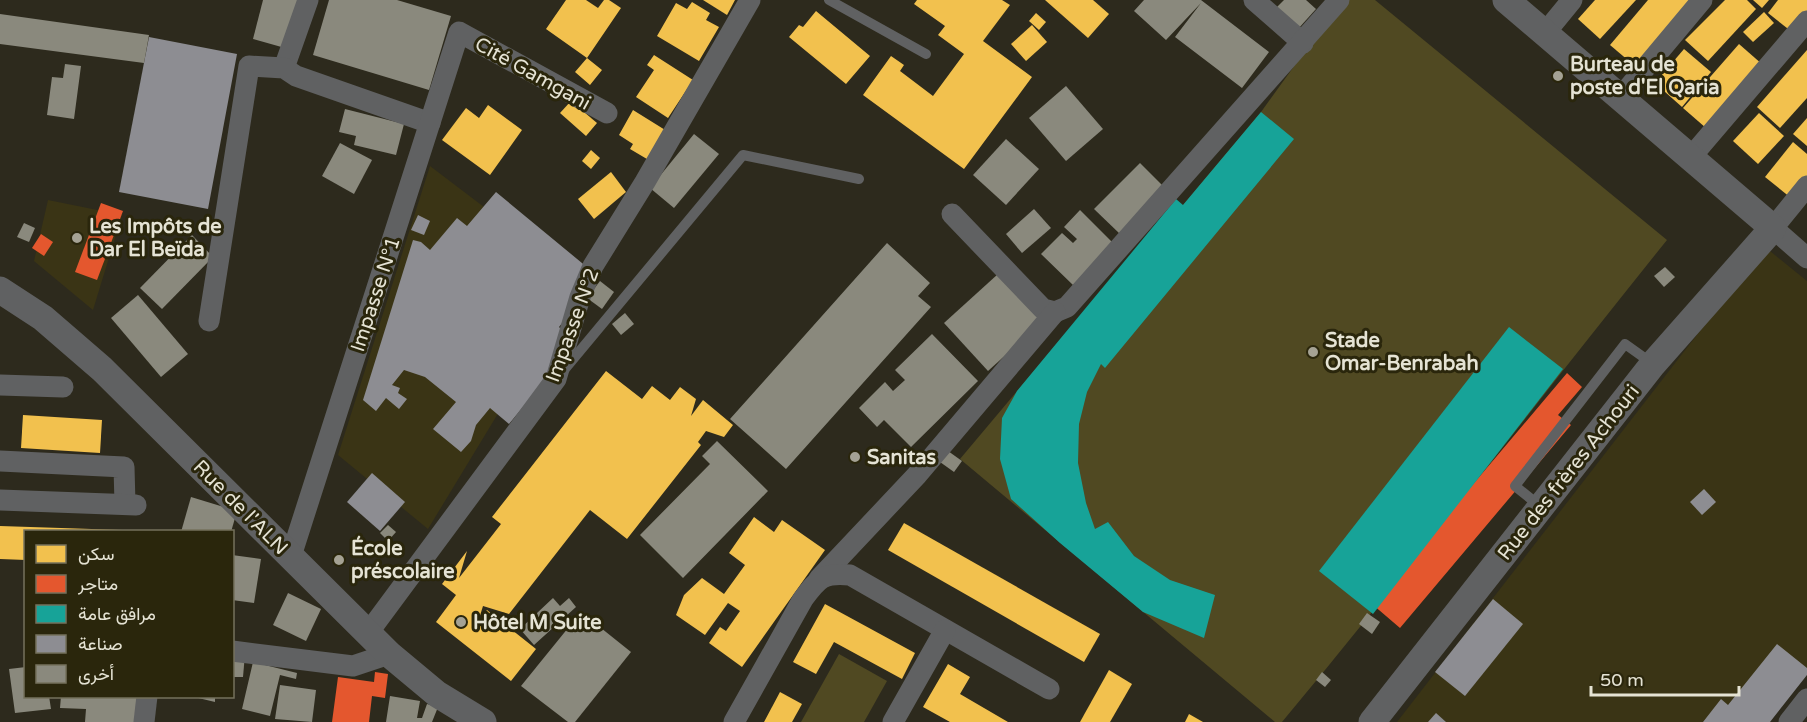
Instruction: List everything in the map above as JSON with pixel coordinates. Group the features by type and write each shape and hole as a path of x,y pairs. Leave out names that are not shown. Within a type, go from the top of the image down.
{"street":[{"path":"284,68 308,0"},
{"name":"Impasse N°2","path":"368,633 556,379 580,297 593,266 645,182 750,0"},
{"path":"1254,0 1303,42"},
{"path":"734,722 803,599 816,582 917,474 1055,312 1067,307 1339,0"},
{"path":"1506,0 1807,258"},
{"path":"1545,33 1572,0"},
{"path":"1620,98 1702,0"},
{"path":"1691,157 1807,21"},
{"name":"Cité Gamgani","path":"459,32 607,113"},
{"name":"Impasse N°1","path":"291,556 459,32"},
{"path":"209,321 249,66 284,68 296,76 430,123"},
{"path":"1773,228 1807,186"},
{"path":"952,214 1043,309 1055,312"},
{"name":"Rue des frères Achouri","path":"1372,722 1653,364 1773,228"},
{"name":"Rue de l'ALN","path":"0,290 43,318 102,369 389,654 437,694 483,722"},
{"path":"0,385 63,387"},
{"path":"0,461 124,467 130,505 0,500"},
{"path":"816,582 833,573 850,575 1049,689"},
{"path":"896,721 945,630"},
{"path":"234,651 353,666 389,654"},
{"path":"144,722 147,698"},
{"path":"1789,722 1807,699"}],"lane":[{"path":"829,0 926,54"},
{"path":"556,379 742,155 859,179"}],"shaded area":[{"name":"Stade Omar-Benrabah","path":"1342,0 1375,0 1667,240 1331,662 1282,722 1275,722 960,459 1065,334 1183,205 1261,112"},
{"path":"430,166 583,282 502,407 428,529 338,455"},
{"name":"Les Impôts de Dar El Beïda","path":"48,200 122,215 93,310 34,261"},
{"path":"1765,247 1807,281 1807,673 1769,722 1397,722"},
{"path":"839,654 887,681 864,722 801,722"}],"building: سكن":[{"path":"566,0 586,0 598,8 604,0 609,0 621,8 587,58 546,29"},
{"path":"703,0 735,0 727,15"},
{"path":"917,0 1002,0 1010,5 983,41 1032,77 964,169 863,95 891,56 904,65 900,71 933,96 964,54 938,35 945,26 914,4"},
{"path":"1045,0 1093,0 1109,14 1088,38"},
{"path":"1595,0 1636,0 1600,39 1578,19"},
{"path":"1648,0 1692,0 1636,67 1610,45"},
{"path":"1725,0 1747,0 1756,9 1708,61 1685,40"},
{"path":"1753,0 1769,0 1762,8"},
{"path":"1778,0 1807,0 1807,14 1792,32 1768,13"},
{"path":"692,2 710,13 706,20 719,27 699,61 657,36 676,3 687,9"},
{"path":"816,11 870,56 846,84 789,37 799,25 803,27"},
{"path":"1764,12 1774,23 1753,42 1743,32"},
{"path":"1036,13 1046,22 1039,30 1029,21"},
{"path":"1032,25 1047,42 1026,61 1011,44"},
{"path":"1739,44 1763,65 1706,128 1683,108"},
{"path":"1684,49 1711,72 1682,107 1655,83"},
{"path":"1807,50 1807,98 1780,128 1757,107"},
{"path":"654,55 693,80 668,118 636,97 654,70 647,65"},
{"path":"587,58 602,70 590,85 575,72"},
{"path":"571,101 597,123 586,136 560,113"},
{"path":"488,105 522,130 490,175 442,140 466,108 479,118"},
{"path":"633,110 670,133 652,162 630,149 633,144 619,135"},
{"path":"1759,113 1784,136 1758,164 1733,141"},
{"path":"1807,118 1807,146 1793,134"},
{"path":"1793,142 1807,154 1807,178 1791,198 1765,177"},
{"path":"591,150 600,158 591,169 582,161"},
{"path":"611,172 626,192 594,219 578,199"},
{"path":"606,371 642,399 652,386 670,400 680,387 696,399 691,416 703,400 733,425 724,437 706,431 698,442 701,445 627,539 590,510 509,614 483,606 478,622 487,610 536,649 511,681 436,622 456,595 442,584 467,551 459,578 501,524 492,517"},
{"path":"23,415 102,420 100,453 21,448"},
{"path":"754,517 774,532 782,520 825,550 742,667 709,643 720,627 726,631 740,611 728,603 705,635 676,615 684,595 702,578 724,594 745,565 729,553"},
{"path":"904,523 1100,634 1084,662 888,550"},
{"path":"0,526 122,530 24,530 24,560 0,559"},
{"path":"825,604 915,653 902,679 834,642 816,674 793,662"},
{"path":"948,664 970,677 960,694 1008,722 950,722 923,707"},
{"path":"1109,670 1132,684 1110,722 1080,722"},
{"path":"780,692 802,704 792,722 764,722"},
{"path":"1189,714 1203,722 1185,722"}],"building: متاجر":[{"path":"101,203 123,211 97,280 75,272"},
{"path":"41,234 53,242 44,256 32,248"},
{"path":"1567,373 1582,387 1558,415 1571,425 1400,628 1372,604"},
{"path":"375,672 388,674 385,698 372,696 369,722 332,722 338,677 374,682"}],"building: مرافق عامة":[{"path":"1261,112 1294,139 1105,368 1101,364 1087,392 1079,424 1078,463 1086,503 1095,529 1108,522 1134,556 1170,580 1215,595 1204,638 1143,612 1011,499 1000,459 1002,418 1017,391 1176,199 1183,205"},
{"path":"1509,327 1563,369 1373,614 1319,571"}],"building: صناعة":[{"path":"149,37 237,54 208,209 119,192"},
{"path":"496,192 588,268 576,306 559,327 564,332 551,373 509,424 490,408 476,425 471,441 461,452 433,429 456,402 425,377 404,370 392,385 400,388 398,393 407,399 399,409 386,398 376,411 363,400 413,240 421,242 430,250 457,218 467,226"},
{"path":"418,215 430,221 424,235 411,230"},
{"path":"372,473 405,502 380,531 347,502"},
{"path":"1704,489 1716,502 1702,515 1690,502"},
{"path":"1493,599 1523,624 1465,696 1435,672"},
{"path":"1777,644 1807,668 1807,675 1770,722 1703,722 1721,699 1728,705"},
{"path":"1436,713 1446,722 1428,722"}],"building: أخرى":[{"path":"263,0 298,0 285,48 253,39"},
{"path":"329,0 397,0 451,16 429,90 313,55"},
{"path":"1144,0 1201,0 1269,52 1242,88 1175,37 1201,3 1166,40 1134,11"},
{"path":"1284,0 1306,0 1316,9 1298,29 1275,9"},
{"path":"0,14 149,35 144,63 0,44"},
{"path":"65,64 81,66 74,119 47,115 52,77 63,78"},
{"path":"1066,86 1103,129 1066,161 1029,118"},
{"path":"345,109 404,124 396,155 354,145 356,136 339,132"},
{"path":"694,134 719,154 674,208 650,188"},
{"path":"1006,139 1039,169 1006,205 973,175"},
{"path":"340,143 372,160 354,194 322,176"},
{"path":"1140,163 1165,188 1120,234 1094,209"},
{"path":"1034,209 1051,228 1022,253 1006,234"},
{"path":"1080,210 1113,243 1073,285 1041,254 1062,233 1073,243 1077,239 1064,227"},
{"path":"24,223 35,228 29,242 17,237"},
{"path":"192,235 213,257 162,309 140,288"},
{"path":"887,243 930,283 918,296 931,307 786,469 730,419"},
{"path":"1665,267 1675,277 1664,287 1654,276"},
{"path":"998,274 1042,322 988,371 944,323"},
{"path":"600,281 614,292 602,309 587,298"},
{"path":"138,295 188,354 161,377 111,318"},
{"path":"625,313 634,324 621,335 612,324"},
{"name":"Sanitas","path":"932,334 978,381 911,447 884,420 877,427 859,408 885,382 893,391 905,380 895,370"},
{"path":"717,441 768,491 683,578 640,535 710,464 702,456"},
{"path":"948,451 962,461 954,472 940,462"},
{"path":"191,497 237,511 232,530 182,530"},
{"path":"388,525 396,532 388,541 380,533"},
{"path":"234,555 261,559 254,603 234,600"},
{"path":"288,593 321,609 306,641 273,625"},
{"path":"553,598 560,606 569,598 576,607 534,645 520,629"},
{"path":"581,612 631,652 575,722 568,722 521,686"},
{"path":"1367,613 1380,622 1372,634 1359,624"},
{"path":"234,654 245,654 243,677 234,677"},
{"path":"253,662 297,673 296,679 280,675 270,716 242,709"},
{"path":"24,667 24,698 49,698 51,709 15,713 9,669"},
{"path":"1322,672 1331,680 1325,687 1316,680"},
{"path":"280,685 316,690 312,722 275,719"},
{"path":"390,696 420,701 417,718 422,718 427,704 438,707 432,722 386,722"},
{"path":"61,698 143,698 142,722 85,722 86,709 60,708"},
{"path":"198,698 215,698 215,702"}],"place":[{"name":"Burteau de poste d'El Qaria","path":"1558,76"},
{"name":"Les Impôts de Dar El Beïda","path":"77,238"},
{"name":"Stade Omar-Benrabah","path":"1313,352"},
{"name":"Sanitas","path":"855,457"},
{"name":"École préscolaire","path":"339,560"},
{"name":"Hôtel M Suite","path":"461,622"}]}
